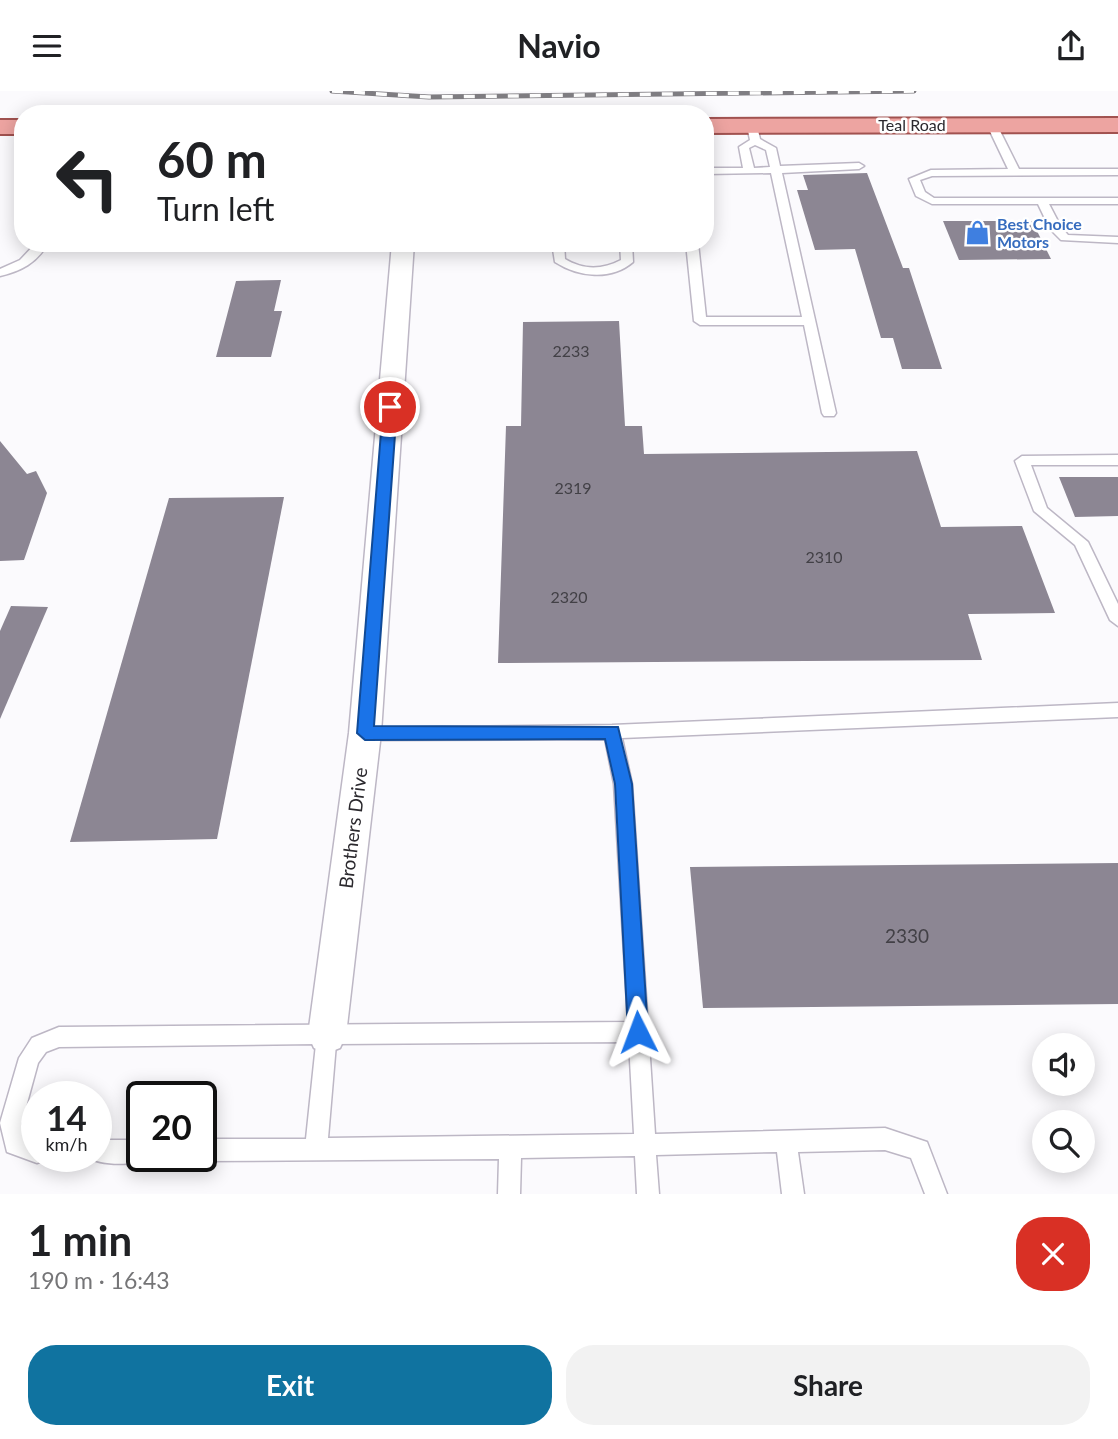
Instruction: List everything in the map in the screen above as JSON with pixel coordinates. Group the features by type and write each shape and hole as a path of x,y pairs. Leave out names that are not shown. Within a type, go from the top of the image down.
{"main road":[{"name":"Teal Road","path":"714,127 754,134 992,125 1118,125"}],"street":[{"name":"Brothers Drive","path":"327,1035 365,733 401,252"}],"lane":[{"path":"992,125 1014,172"},
{"path":"749,170 744,148 754,134 771,148 829,412"},
{"path":"714,171 859,166"},
{"path":"1118,172 931,173 914,179 920,194 932,201 1118,201"},
{"path":"1042,202 1056,229 1065,238 1118,240"},
{"path":"0,272 18,267 35,252"},
{"path":"559,252 559,260 569,268 589,272 614,270 626,262 626,252"},
{"path":"693,252 700,321 809,321"},
{"path":"1118,460 1023,461 1041,511 1081,542 1118,620"},
{"path":"365,733 612,732 1118,710"},
{"path":"612,732 623,784 648,1194"},
{"path":"22,1081 29,1058 39,1045 59,1037 638,1032"},
{"path":"316,1149 327,1035"},
{"path":"21,1086 10,1125 15,1144 21,1146"},
{"path":"217,1150 885,1139 919,1150 936,1194"},
{"path":"786,1142 793,1194"},
{"path":"509,1194 510,1147"}],"building":[{"path":"867,173 903,268 909,268 942,369 902,369 893,338 881,338 855,249 815,250 797,190 808,190 803,175"},
{"path":"943,221 1032,221 1051,259 959,260"},
{"path":"281,280 274,311 282,311 271,357 216,357 236,281"},
{"path":"619,321 625,426 642,426 644,454 917,451 941,527 1022,526 1055,613 968,614 982,660 498,663 506,426 521,426 523,322"},
{"path":"0,441 27,474 36,471 47,493 24,560 0,561"},
{"path":"1059,477 1118,477 1118,516 1075,517"},
{"path":"284,497 217,839 70,842 169,498"},
{"path":"11,606 48,607 0,719 0,631"},
{"path":"1118,863 1118,1004 703,1008 690,867"}],"railway":[{"path":"332,91 429,97 914,91"}],"place":[{"name":"Best Choice Motors","path":"977,233"}],"route":[{"path":"390,407 365,733 612,732 623,784 638,1032"}]}
